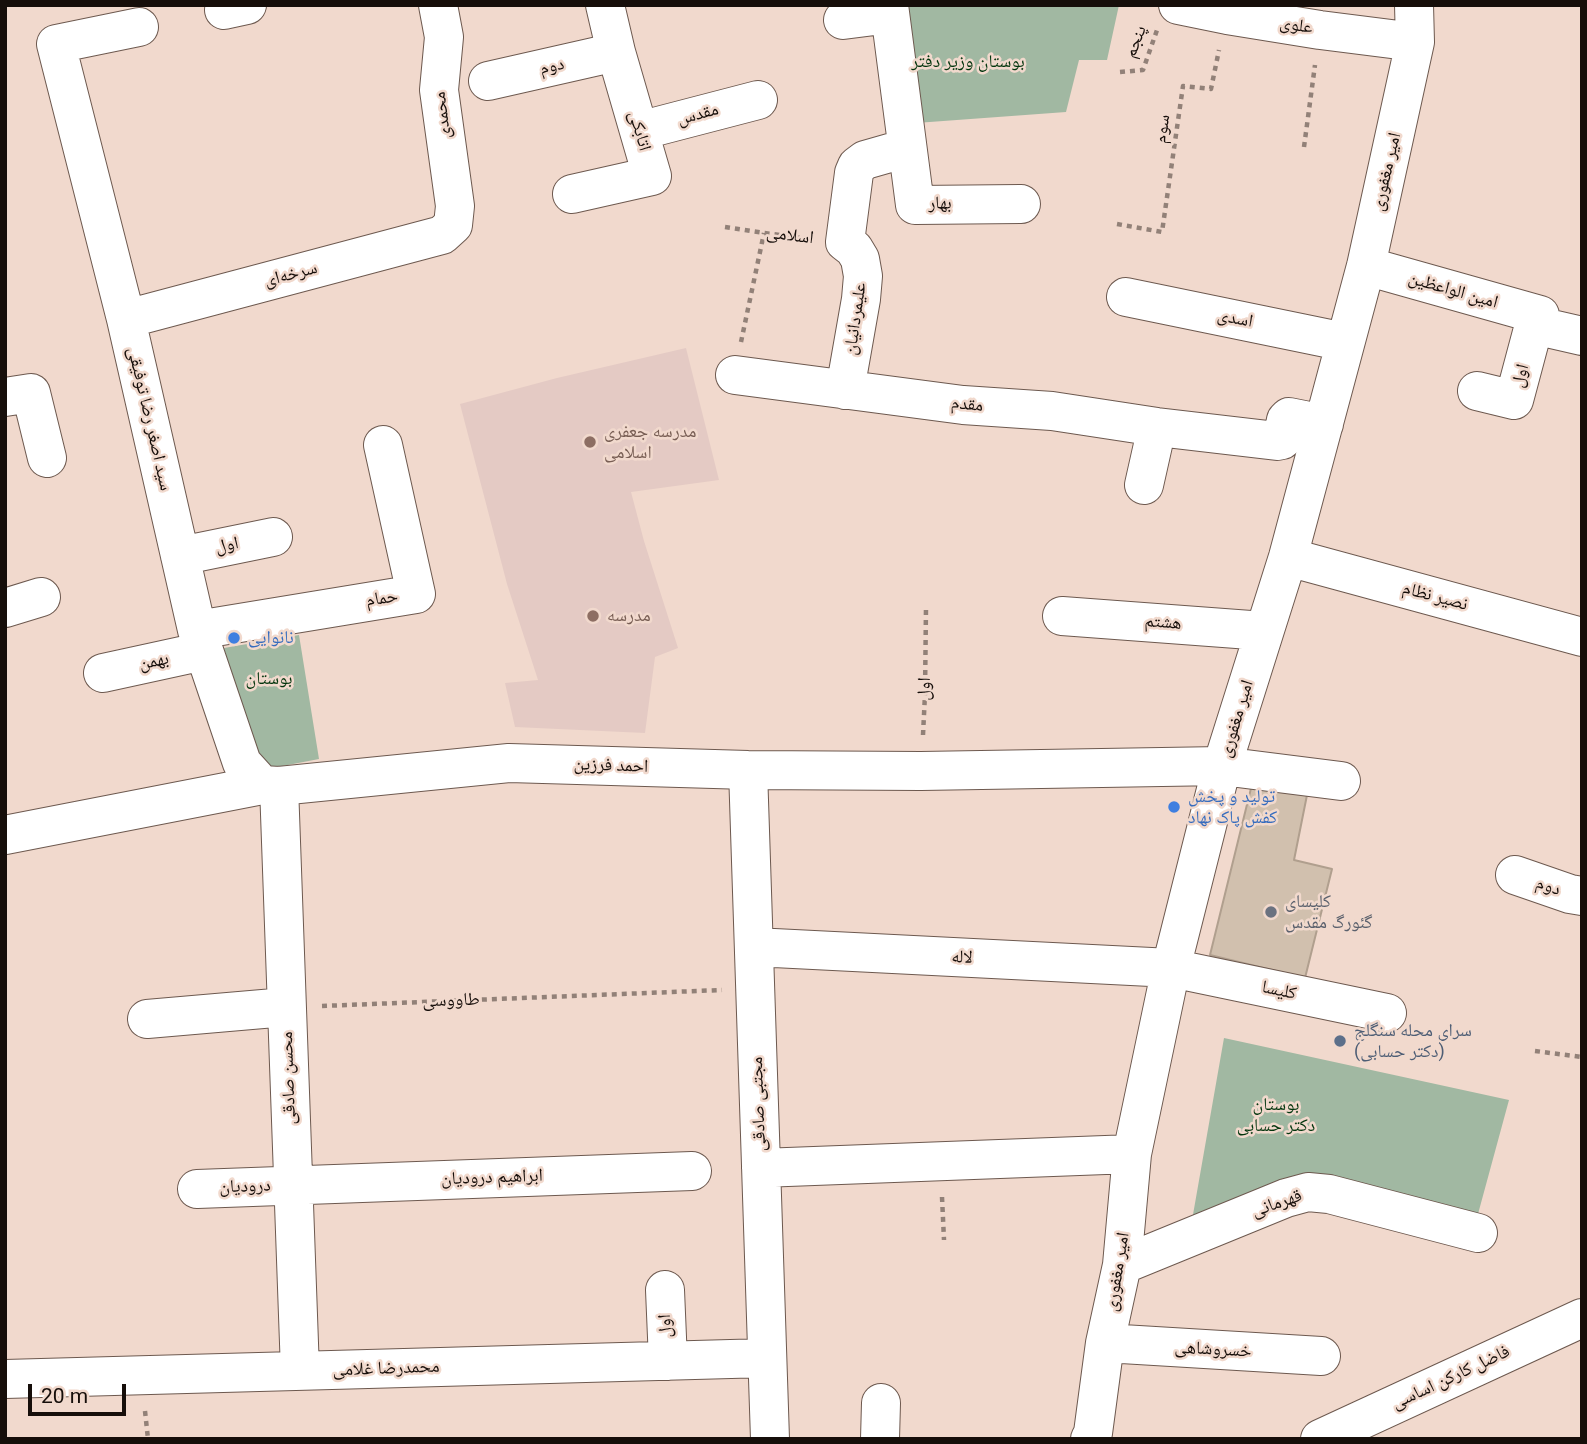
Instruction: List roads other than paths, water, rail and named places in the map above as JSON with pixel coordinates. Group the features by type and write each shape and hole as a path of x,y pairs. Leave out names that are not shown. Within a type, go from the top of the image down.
{"street":[{"name":"محمدی","path":"438,5 444,37 439,90 455,205 453,225"},
{"name":"اتابکی","path":"572,194 652,176 605,5"},
{"path":"843,20 890,10 907,148"},
{"name":"علوی","path":"1169,12 1227,15 1320,30 1415,23"},
{"name":"امیر مغفوری","path":"1090,1439 1105,1343 1122,1265 1132,1154 1171,968 1222,766 1288,557 1366,266 1415,23"},
{"name":"سید اصغر رضا توفیقی","path":"139,27 56,44 126,319 201,640 242,763 270,785"},
{"name":"دوم","path":"488,81 616,52"},
{"name":"مقدس","path":"639,131 758,100"},
{"name":"بهار","path":"907,148 915,205 1021,204"},
{"name":"علیمردانیان","path":"845,390 863,276 860,259 849,245 854,173 857,166 865,160 907,148"},
{"name":"سرخه‌ای","path":"126,319 442,235 453,225"},
{"name":"امین الواعظین","path":"1366,266 1582,336"},
{"name":"اسدی","path":"1126,297 1345,342"},
{"name":"اول","path":"1477,391 1514,400 1537,320"},
{"name":"مقدم","path":"735,374 962,405 1052,411 1278,441 1282,440 1289,417 1324,424"},
{"path":"5,397 31,393 47,458"},
{"path":"1144,485 1157,427"},
{"name":"حمام","path":"201,640 416,594 383,445"},
{"name":"اول","path":"180,556 273,537"},
{"name":"نصیر نظام","path":"1288,557 1582,637"},
{"path":"5,608 41,597"},
{"name":"هشتم","path":"1062,616 1264,631"},
{"name":"بهمن","path":"103,673 201,640"},
{"name":"احمد فرزین","path":"5,835 270,785 509,763 748,770 920,771 1222,766 1342,781"},
{"name":"مجتبی صادقی","path":"748,770 770,1439"},
{"name":"محسن صادقی","path":"270,785 286,1007 299,1371"},
{"name":"دوم","path":"1515,875 1582,896"},
{"name":"لاله","path":"754,947 1171,968"},
{"name":"کلیسا","path":"1171,968 1387,1013"},
{"path":"147,1019 286,1007"},
{"path":"761,1168 1132,1154"},
{"name":"ابراهیم درودیان","path":"293,1185 692,1171"},
{"name":"درودیان","path":"197,1189 293,1185"},
{"name":"قهرمانی","path":"1122,1265 1286,1198 1308,1192 1329,1194 1478,1233"},
{"name":"اول","path":"665,1290 668,1361"},
{"name":"فاضل کارکن اساسی","path":"1320,1439 1383,1426 1582,1318"},
{"name":"خسروشاهی","path":"1105,1343 1321,1356"},
{"name":"محمدرضا غلامی","path":"5,1379 767,1358"}],"place":[{"name":"مدرسه جعفری اسلامی","path":"590,442"},
{"name":"مدرسه","path":"593,616"},
{"name":"نانوایی","path":"234,638"},
{"name":"تولید و پخش کفش پاک نهاد","path":"1174,807"},
{"name":"کلیسای گئورگ مقدس","path":"1271,912"},
{"name":"سرای محله سنگلج (دکتر حسابی)","path":"1340,1041"}],"park label":[{"name":"بوستان وزیر دفتر","path":"968,62"},
{"name":"بوستان","path":"269,679"},
{"name":"بوستان دکتر حسابی","path":"1276,1115"}]}
